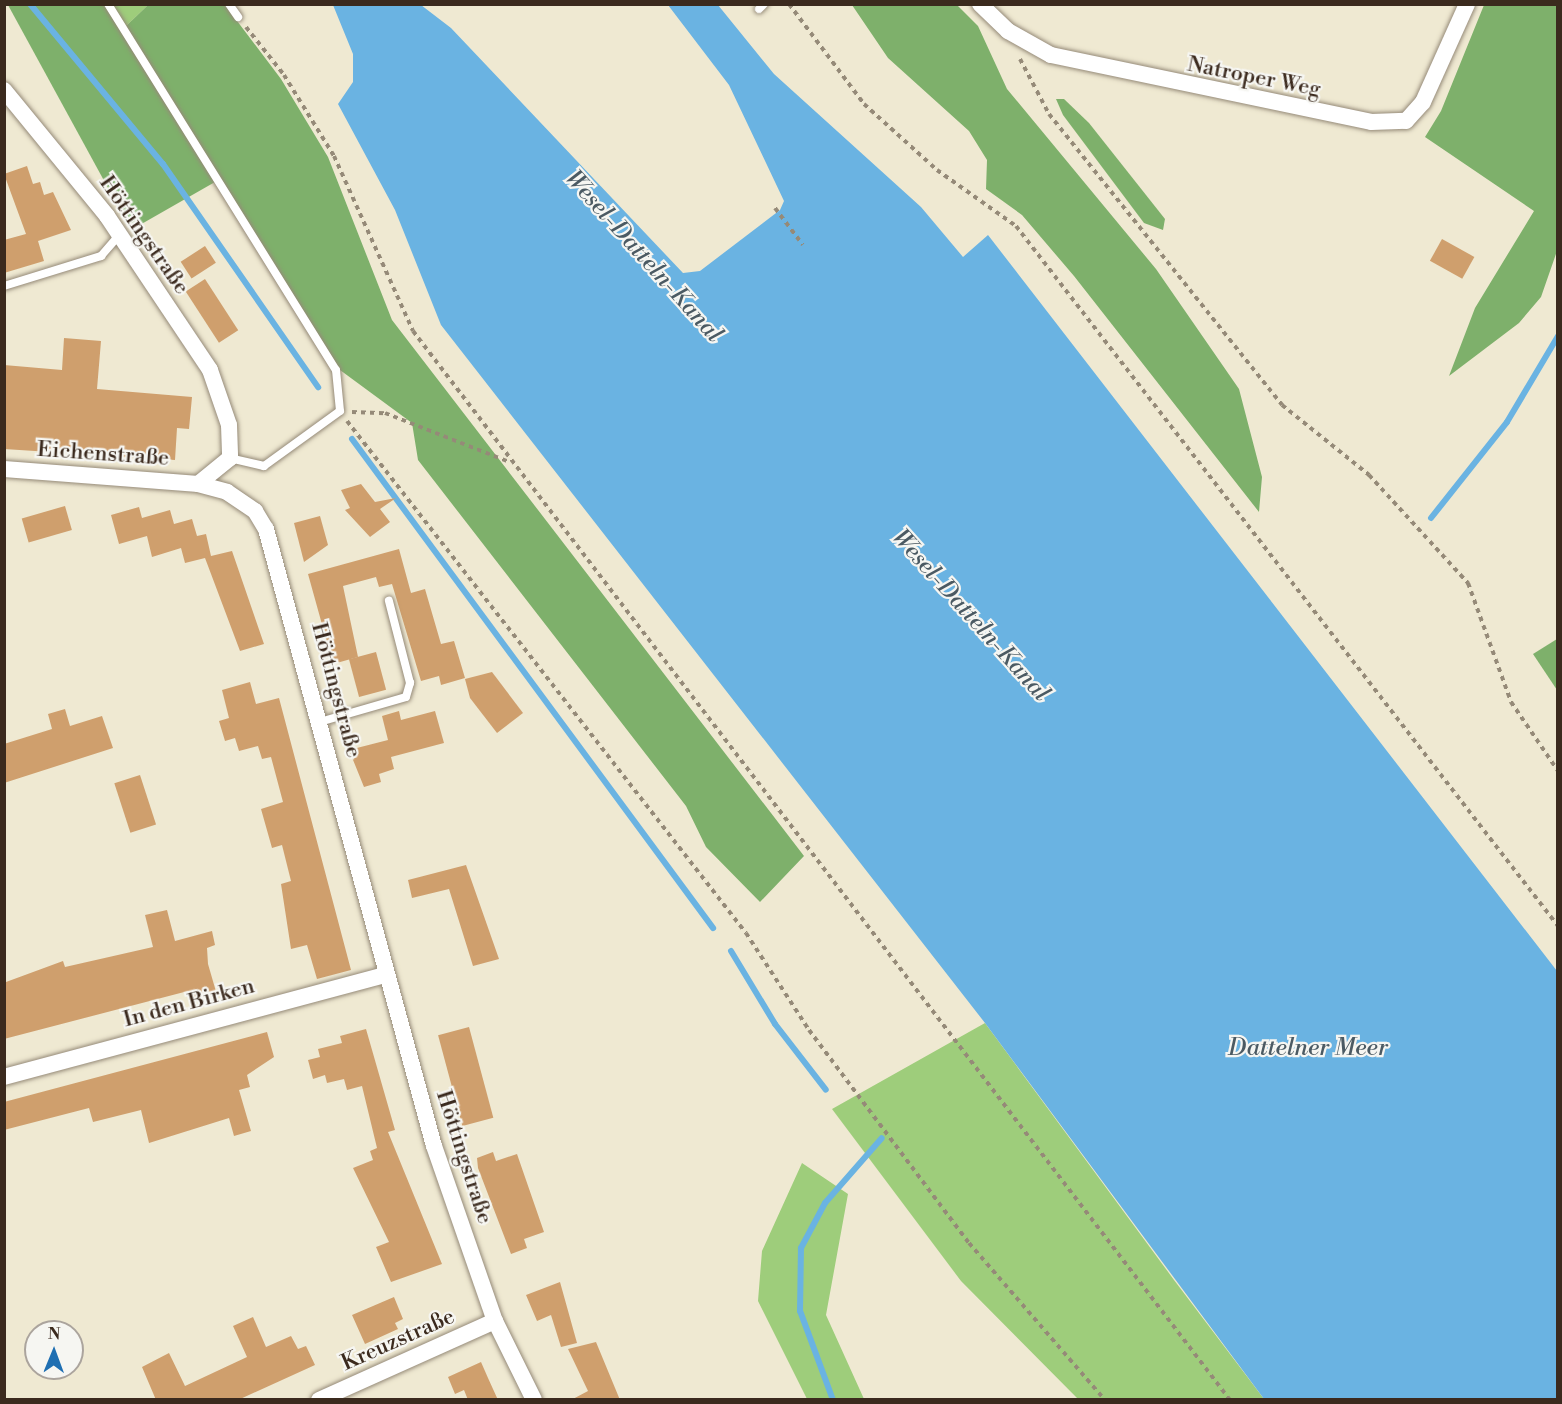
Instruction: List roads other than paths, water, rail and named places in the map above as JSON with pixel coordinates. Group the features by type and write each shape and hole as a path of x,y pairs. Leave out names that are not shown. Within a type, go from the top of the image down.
{"street":[{"name":"Natroper Weg","path":"980,4 1008,31 1051,55 1175,84 1371,122 1406,121 1423,102 1467,4"},
{"name":"Höttingstraße","path":"4,90 120,235 210,370 229,425 230,458"},
{"path":"198,484 230,458"},
{"name":"Eichenstraße","path":"4,469 198,484"},
{"name":"Höttingstraße","path":"198,484 227,492 255,511 266,529 322,721 385,975 434,1146 495,1321 534,1400"},
{"name":"In den Birken","path":"4,1077 385,975"},
{"name":"Kreuzstraße","path":"319,1400 495,1321"}],"lane":[{"path":"108,4 336,370 340,411 264,466 230,458"},
{"path":"229,4 238,17"},
{"path":"4,286 101,256 120,235"},
{"path":"322,721 406,697 410,683 389,601"}],"water":[{"name":"Dattelner Meer","path":"333,5 421,5 451,28 683,273 700,271 780,210 784,201 729,85 668,5 718,5 774,74 921,207 963,257 988,235 1557,971 1557,1399 1264,1399 985,1023 441,325 395,210 338,104 353,82 353,54"}],"waterway":[{"path":"30,4 163,164 318,387"},
{"path":"1431,518 1507,422 1558,336"},
{"path":"352,439 713,928"},
{"path":"731,951 775,1024 826,1090"},
{"path":"833,1400 800,1311 801,1248 825,1203 882,1138"}],"water label":[{"name":"Wesel-Datteln-Kanal","path":"643,257"},
{"name":"Wesel-Datteln-Kanal","path":"970,616"}]}
